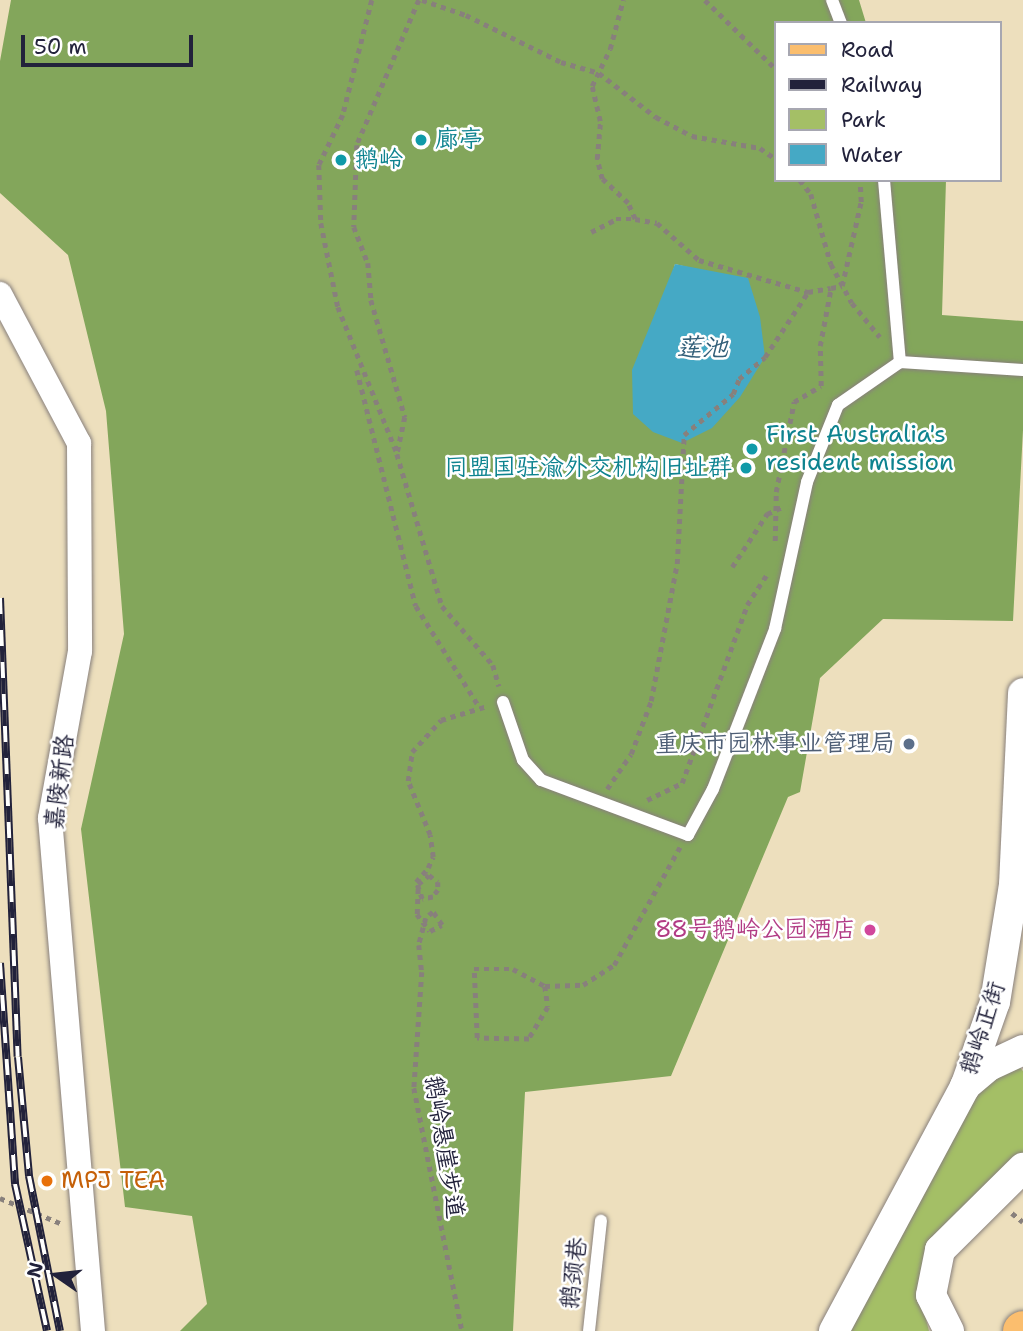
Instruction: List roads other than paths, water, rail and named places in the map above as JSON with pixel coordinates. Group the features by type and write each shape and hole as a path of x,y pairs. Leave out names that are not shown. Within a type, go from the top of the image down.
{"street":[{"name":"嘉陵新路","path":"0,294 79,443 80,651 50,818 93,1331"},
{"name":"鹅岭正街","path":"835,1329 965,1087 995,1002 1019,892 1023,693"},
{"path":"965,1087 989,1066 1023,1050"},
{"path":"949,1331 931,1295 940,1250 1023,1168"}],"lane":[{"path":"832,0 840,21"},
{"path":"884,182 900,362"},
{"path":"503,702 523,760 541,780 688,835 713,789 775,629 804,498 838,405 900,362 1023,370"},
{"name":"鹅颈巷","path":"589,1331 601,1221"}],"water":[{"name":"莲池","path":"675,264 748,278 760,317 765,357 740,397 712,428 682,443 653,432 633,414 632,370"}],"railway":[{"path":"0,598 18,1057 29,1176 60,1331"},
{"path":"0,963 15,1184 47,1331"}],"place":[{"name":"廊亭","path":"421,140"},
{"name":"鹅岭","path":"341,160"},
{"name":"First Australia's resident mission","path":"752,449"},
{"name":"同盟国驻渝外交机构旧址群","path":"746,468"},
{"name":"重庆市园林事业管理局","path":"909,744"},
{"name":"88号鹅岭公园酒店","path":"870,930"},
{"name":"MPJ TEA","path":"47,1181"}]}
